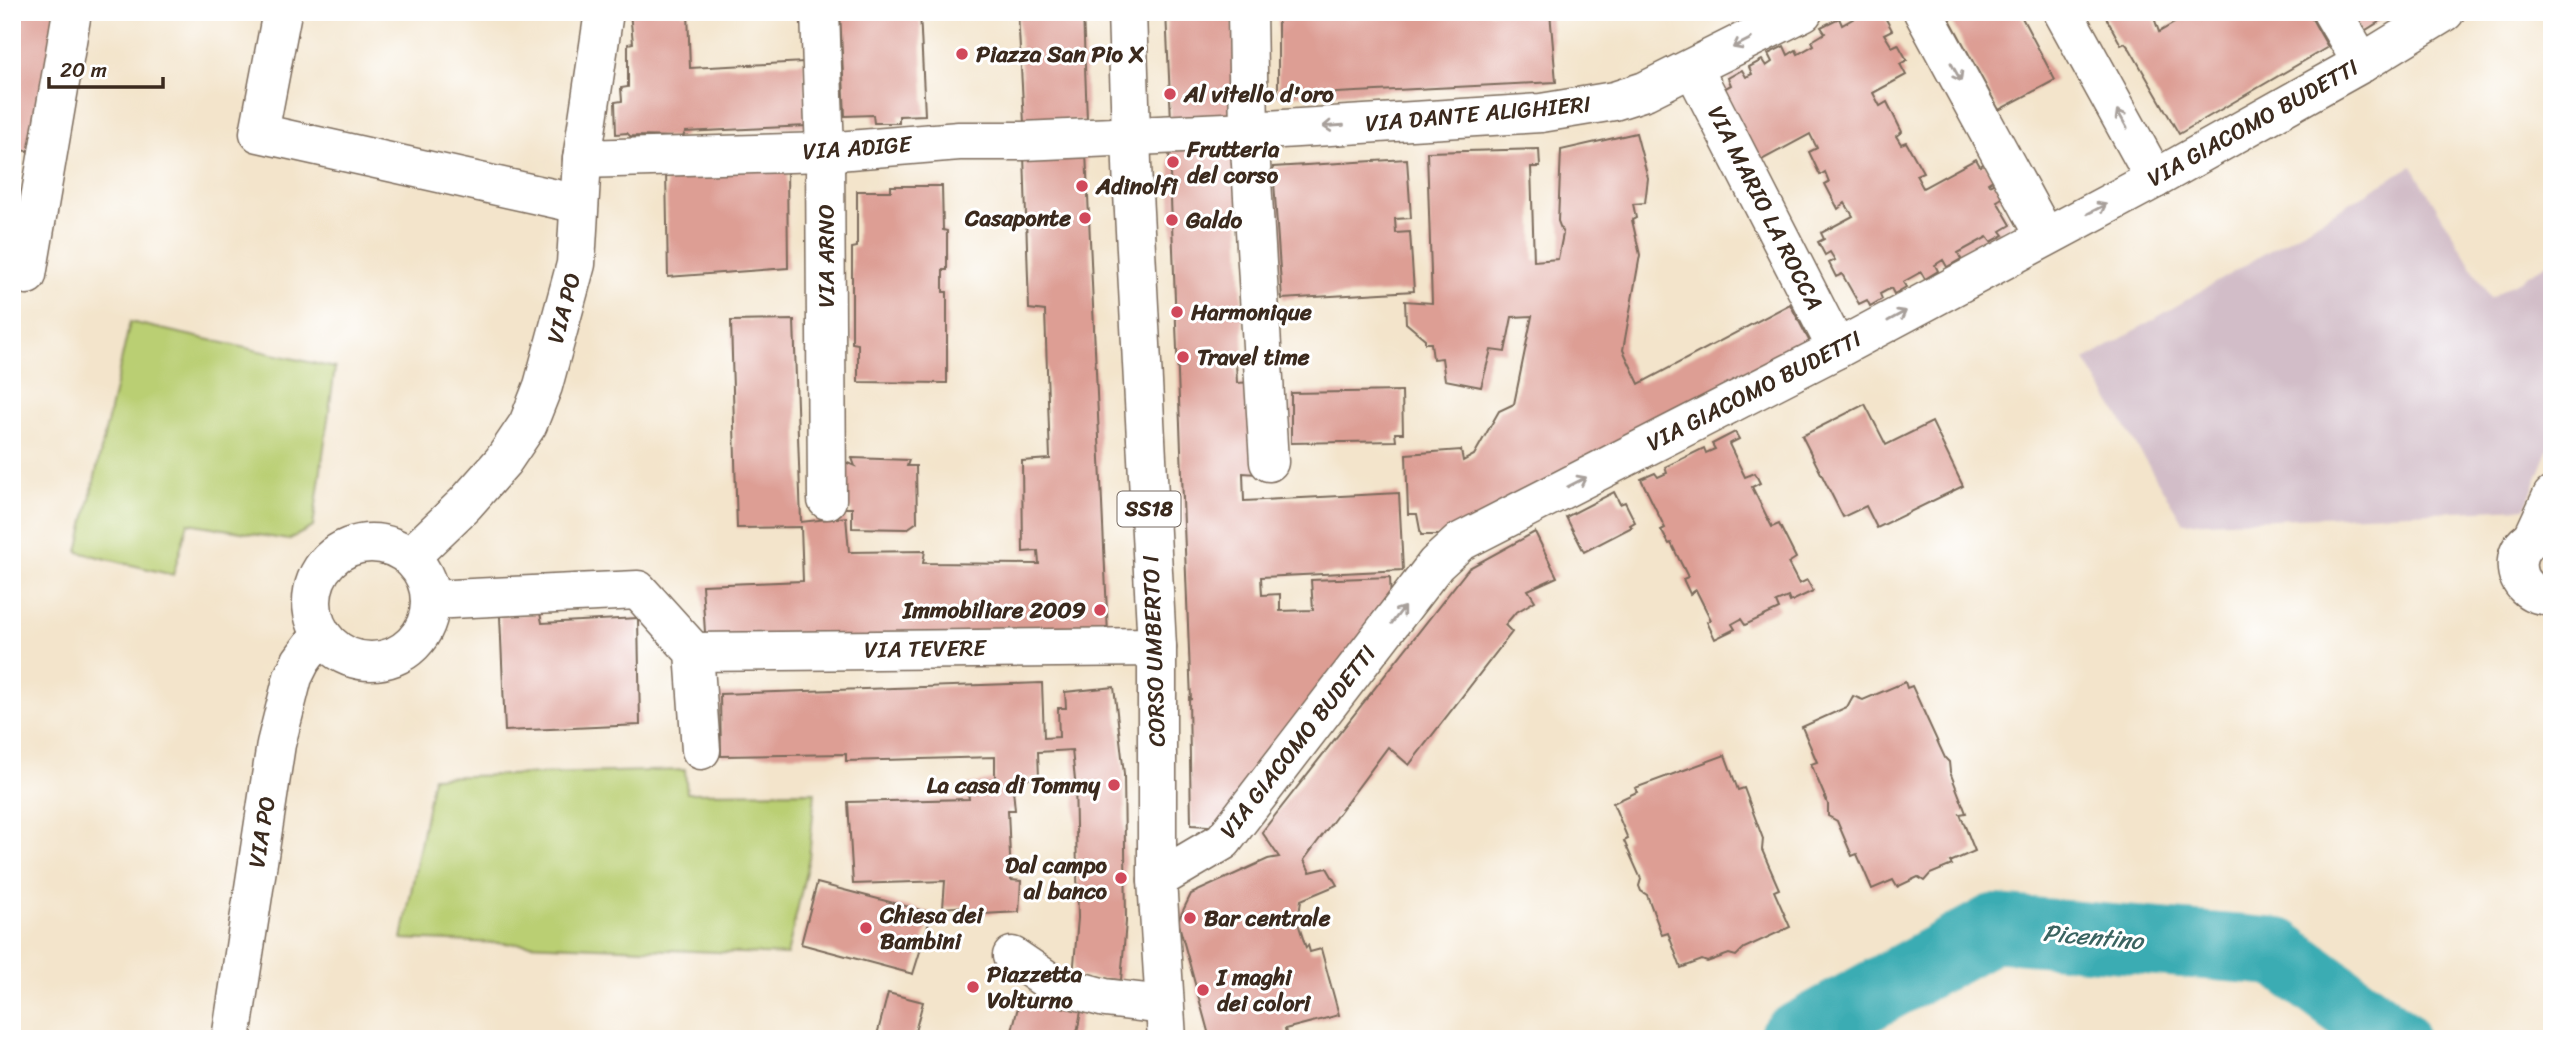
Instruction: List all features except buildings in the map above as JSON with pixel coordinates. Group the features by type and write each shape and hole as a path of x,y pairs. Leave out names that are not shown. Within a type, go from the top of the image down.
{"street":[{"path":"27,275 72,12"},
{"path":"282,12 259,133 579,204"},
{"name":"VIA PO","path":"410,557 503,461 528,424 543,386 576,264 582,159 604,12"},
{"name":"VIA ARNO","path":"820,12 825,152 827,500"},
{"name":"CORSO UMBERTO I","path":"1128,12 1133,193 1157,648 1157,880 1166,1022"},
{"path":"1247,12 1249,131 1269,462"},
{"name":"VIA DANTE ALIGHIERI","path":"1132,135 1249,131 1541,113 1614,101 1645,91 1803,12"},
{"path":"1923,12 2045,236"},
{"path":"2063,12 2155,179"},
{"path":"2332,12 2362,63"},
{"name":"VIA GIACOMO BUDETTI","path":"1157,880 1223,841 1436,564 1460,542 1837,349 2155,179 2362,63 2445,12"},
{"name":"VIA MARIO LA ROCCA","path":"1693,68 1837,349"},
{"name":"VIA ADIGE","path":"582,159 825,152 959,141 1023,141 1132,135"},
{"path":"2552,496 2542,536 2524,544 2519,552 2517,572 2528,589 2552,595"},
{"path":"371,543 396,548 410,557 421,569 428,584 430,600 429,617 411,646 397,656 363,661 340,652 321,634 314,619 312,602 314,585 332,556 346,547 371,543"},
{"path":"430,600 638,590 694,652 701,750"},
{"name":"VIA PO","path":"231,1039 276,744 293,677 321,634"},
{"name":"VIA TEVERE","path":"694,652 1157,648"},
{"path":"1012,956 1053,984 1105,998 1166,1022"}],"shaded area":[{"path":"2412,166 2490,298 2552,261 2552,441 2525,508 2183,523 2085,360"}],"green space":[{"path":"130,322 335,368 313,527 288,540 188,523 173,575 78,552"},
{"path":"685,770 687,793 815,792 809,858 787,955 402,939 433,777"}],"waterway":[{"name":"Picentino","path":"1792,1039 1994,928 2277,952 2394,1039"}],"place":[{"name":"Piazza San Pio X","path":"962,54"},
{"name":"Al vitello d'oro","path":"1170,94"},
{"name":"Frutteria del corso","path":"1173,162"},
{"name":"Adinolfi","path":"1082,186"},
{"name":"Casaponte","path":"1085,218"},
{"name":"Galdo","path":"1172,220"},
{"name":"Harmonique","path":"1177,312"},
{"name":"Travel time","path":"1183,357"},
{"name":"Immobiliare 2009","path":"1100,610"},
{"name":"La casa di Tommy","path":"1114,785"},
{"name":"Dal campo al banco","path":"1121,878"},
{"name":"Bar centrale","path":"1190,918"},
{"name":"Chiesa dei Bambini","path":"866,928"},
{"name":"Piazzetta Volturno","path":"973,987"},
{"name":"I maghi dei colori","path":"1203,990"}]}
